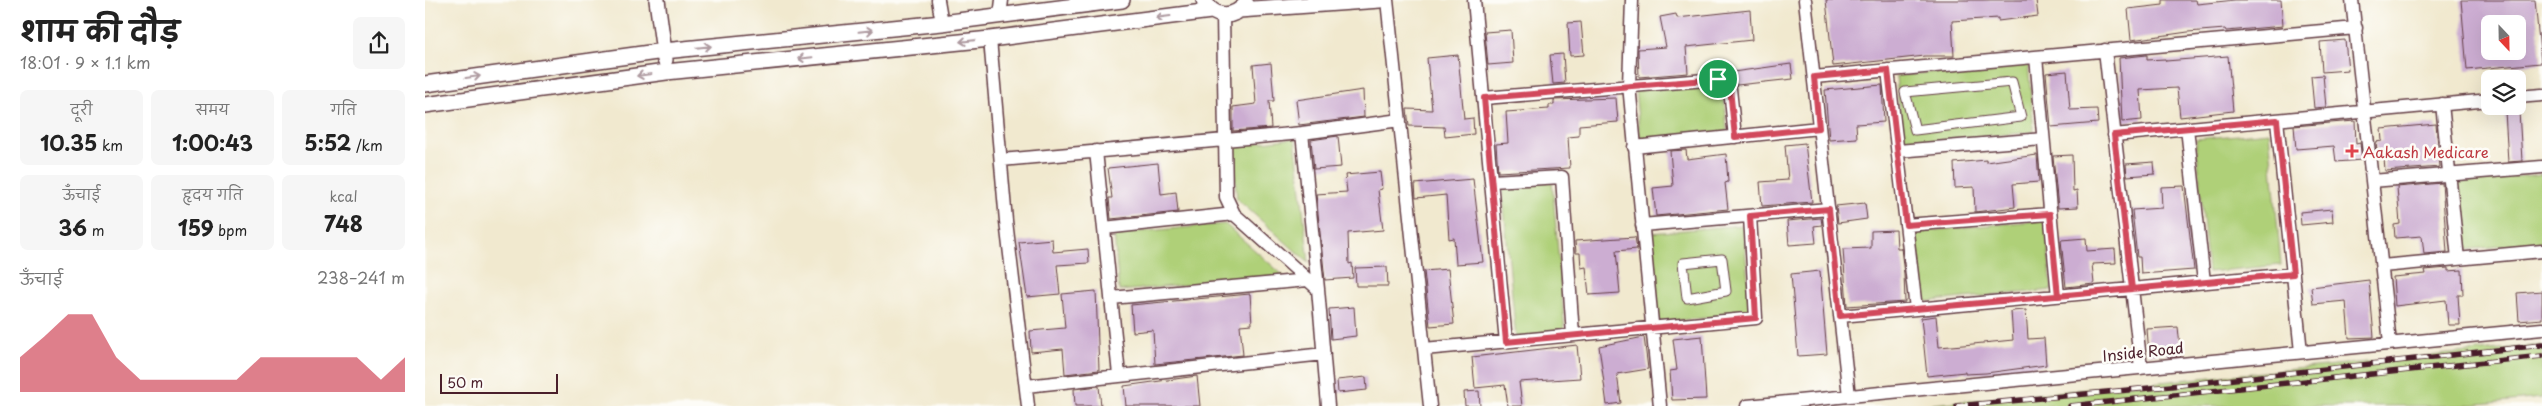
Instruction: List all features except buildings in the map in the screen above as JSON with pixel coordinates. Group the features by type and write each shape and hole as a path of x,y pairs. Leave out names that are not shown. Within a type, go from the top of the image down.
{"street":[{"path":"657,0 666,72"},
{"path":"938,0 942,23"},
{"path":"1000,16 1002,0"},
{"path":"425,84 664,51 942,23 1122,0"},
{"path":"425,105 666,72 990,39 1213,8 1234,14 1243,5 1380,0"},
{"path":"1387,0 1430,406"},
{"path":"1475,0 1506,342"},
{"path":"1632,0 1629,85 1660,406"},
{"path":"1805,0 1849,396"},
{"path":"2353,0 2390,344"},
{"path":"1213,8 1224,140 1226,197 1234,214 1318,289"},
{"path":"1814,77 2355,28"},
{"path":"990,39 1001,160 1028,406"},
{"path":"2105,50 2141,368"},
{"path":"2035,57 2058,296"},
{"path":"1888,70 1916,309"},
{"path":"1484,98 1718,79 1725,82 1730,89 1735,137"},
{"path":"2012,82 2021,117 1915,130 1905,92 2012,82"},
{"path":"2526,96 2542,95"},
{"path":"2114,135 2481,101"},
{"path":"2441,104 2458,259"},
{"path":"1001,160 1302,133 1400,120"},
{"path":"2277,120 2301,352"},
{"path":"1634,147 1819,128"},
{"path":"2187,128 2204,282"},
{"path":"1302,133 1329,406"},
{"path":"1898,151 2043,139"},
{"path":"1096,151 1119,375"},
{"path":"2372,181 2542,167"},
{"path":"1491,181 1562,177 1573,335"},
{"path":"1642,225 1829,209"},
{"path":"1104,228 1234,214"},
{"path":"1906,225 2050,214"},
{"path":"1424,349 1756,318 1750,216"},
{"path":"2382,266 2542,251"},
{"path":"1722,259 1726,291 1687,298 1683,263 1722,259"},
{"path":"1840,316 2293,274"},
{"path":"1111,298 1308,280"},
{"name":"Inside Road","path":"1747,406 2542,328"},
{"path":"1026,386 1324,354"}],"green space":[{"path":"2028,63 2034,132 1902,144 1896,76"},
{"path":"1723,80 1727,132 1640,140 1635,88"},
{"path":"2269,132 2281,265 2208,272 2196,139"},
{"path":"1295,138 1309,263 1237,199 1232,146"},
{"path":"2542,174 2542,242 2463,250 2456,183"},
{"path":"1552,181 1565,334 1516,339 1502,185"},
{"path":"2045,220 2052,290 1920,302 1914,232"},
{"path":"1225,224 1284,276 1119,291 1114,234"},
{"path":"1743,225 1751,314 1659,322 1651,233"},
{"path":"2542,345 2542,398 2458,406 1912,406"}],"railway":[{"path":"1957,406 2171,386 2542,345"},
{"path":"2070,406 2542,356"}],"place":[{"name":"Aakash Medicare","path":"2352,151"}],"route":[{"path":"1718,79 1484,98 1506,342 1756,318 1750,216 1803,211 1829,209 1840,316 1916,309 2132,289 2204,282 2293,274 2277,120 2114,135 2132,289 2058,296 2050,214 1906,225 1888,70 1814,77 1819,128 1735,137 1730,89 1725,82 1718,79"}]}
